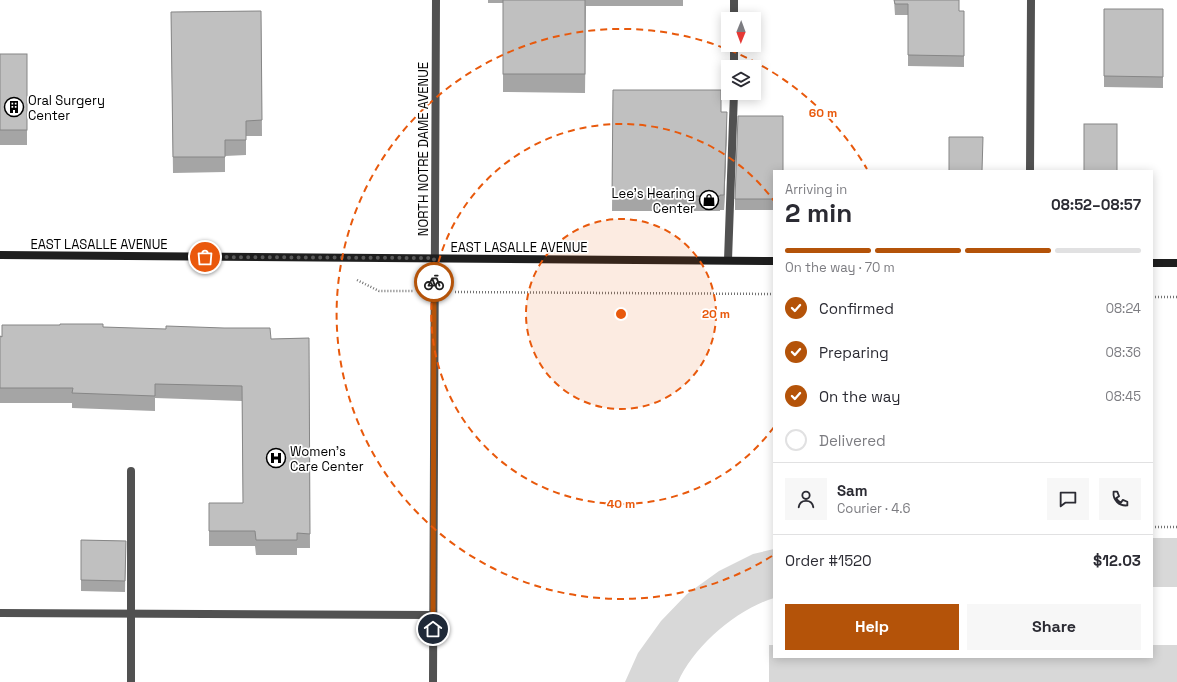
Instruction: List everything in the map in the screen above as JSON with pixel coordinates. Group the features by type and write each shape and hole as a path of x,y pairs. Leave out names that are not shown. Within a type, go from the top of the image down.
{"street":[{"name":"NORTH NOTRE DAME AVENUE","path":"433,682 436,0"},
{"path":"734,0 734,12"},
{"path":"1030,170 1031,0"},
{"path":"728,260 734,100"},
{"name":"EAST LASALLE AVENUE","path":"0,255 773,261"},
{"path":"1153,263 1177,263"},
{"path":"131,682 132,471"},
{"path":"0,613 433,615"}],"path":[{"path":"478,292 773,294"},
{"path":"1153,297 1177,297"},
{"path":"1153,527 1177,527"}],"shaded area":[{"path":"1153,538 1177,538 1177,587 1153,587"},
{"path":"773,549 773,598 760,603 746,611 731,620 718,631 694,656 678,682 625,682 638,653 661,621 687,594 719,571 753,554"},
{"path":"769,645 773,645 773,658 1153,658 1153,645 1177,645 1177,682 769,682"}],"building":[{"path":"503,0 585,0 585,74 503,74"},
{"path":"894,0 959,0 959,11 964,11 964,56 908,55 908,4 895,4"},
{"path":"1104,9 1163,9 1163,77 1104,76"},
{"path":"261,11 262,120 246,121 246,140 225,140 225,157 173,157 171,12"},
{"name":"Oral Surgery Center","path":"0,54 27,54 27,130 0,130"},
{"path":"613,90 721,90 721,112 727,112 724,195 612,196"},
{"path":"738,116 783,116 783,170 773,170 773,199 735,199"},
{"path":"1084,124 1117,124 1117,170 1084,170"},
{"path":"949,137 983,137 982,170 949,170"},
{"path":"103,324 103,327 166,329 166,326 270,328 271,339 309,338 310,534 297,533 297,540 256,540 255,531 209,531 209,503 243,503 242,386 155,384 155,396 72,393 73,388 0,388 0,336 2,337 2,325"},
{"path":"81,540 126,541 125,581 81,580"}],"way so far":[{"path":"205,257 434,258 434,282"}],"place":[{"name":"Oral Surgery Center","path":"14,107"},
{"name":"Lee's Hearing Center","path":"709,200"},
{"name":"Women's Care Center","path":"276,458"}],"route":[{"path":"433,629 434,282"}]}
